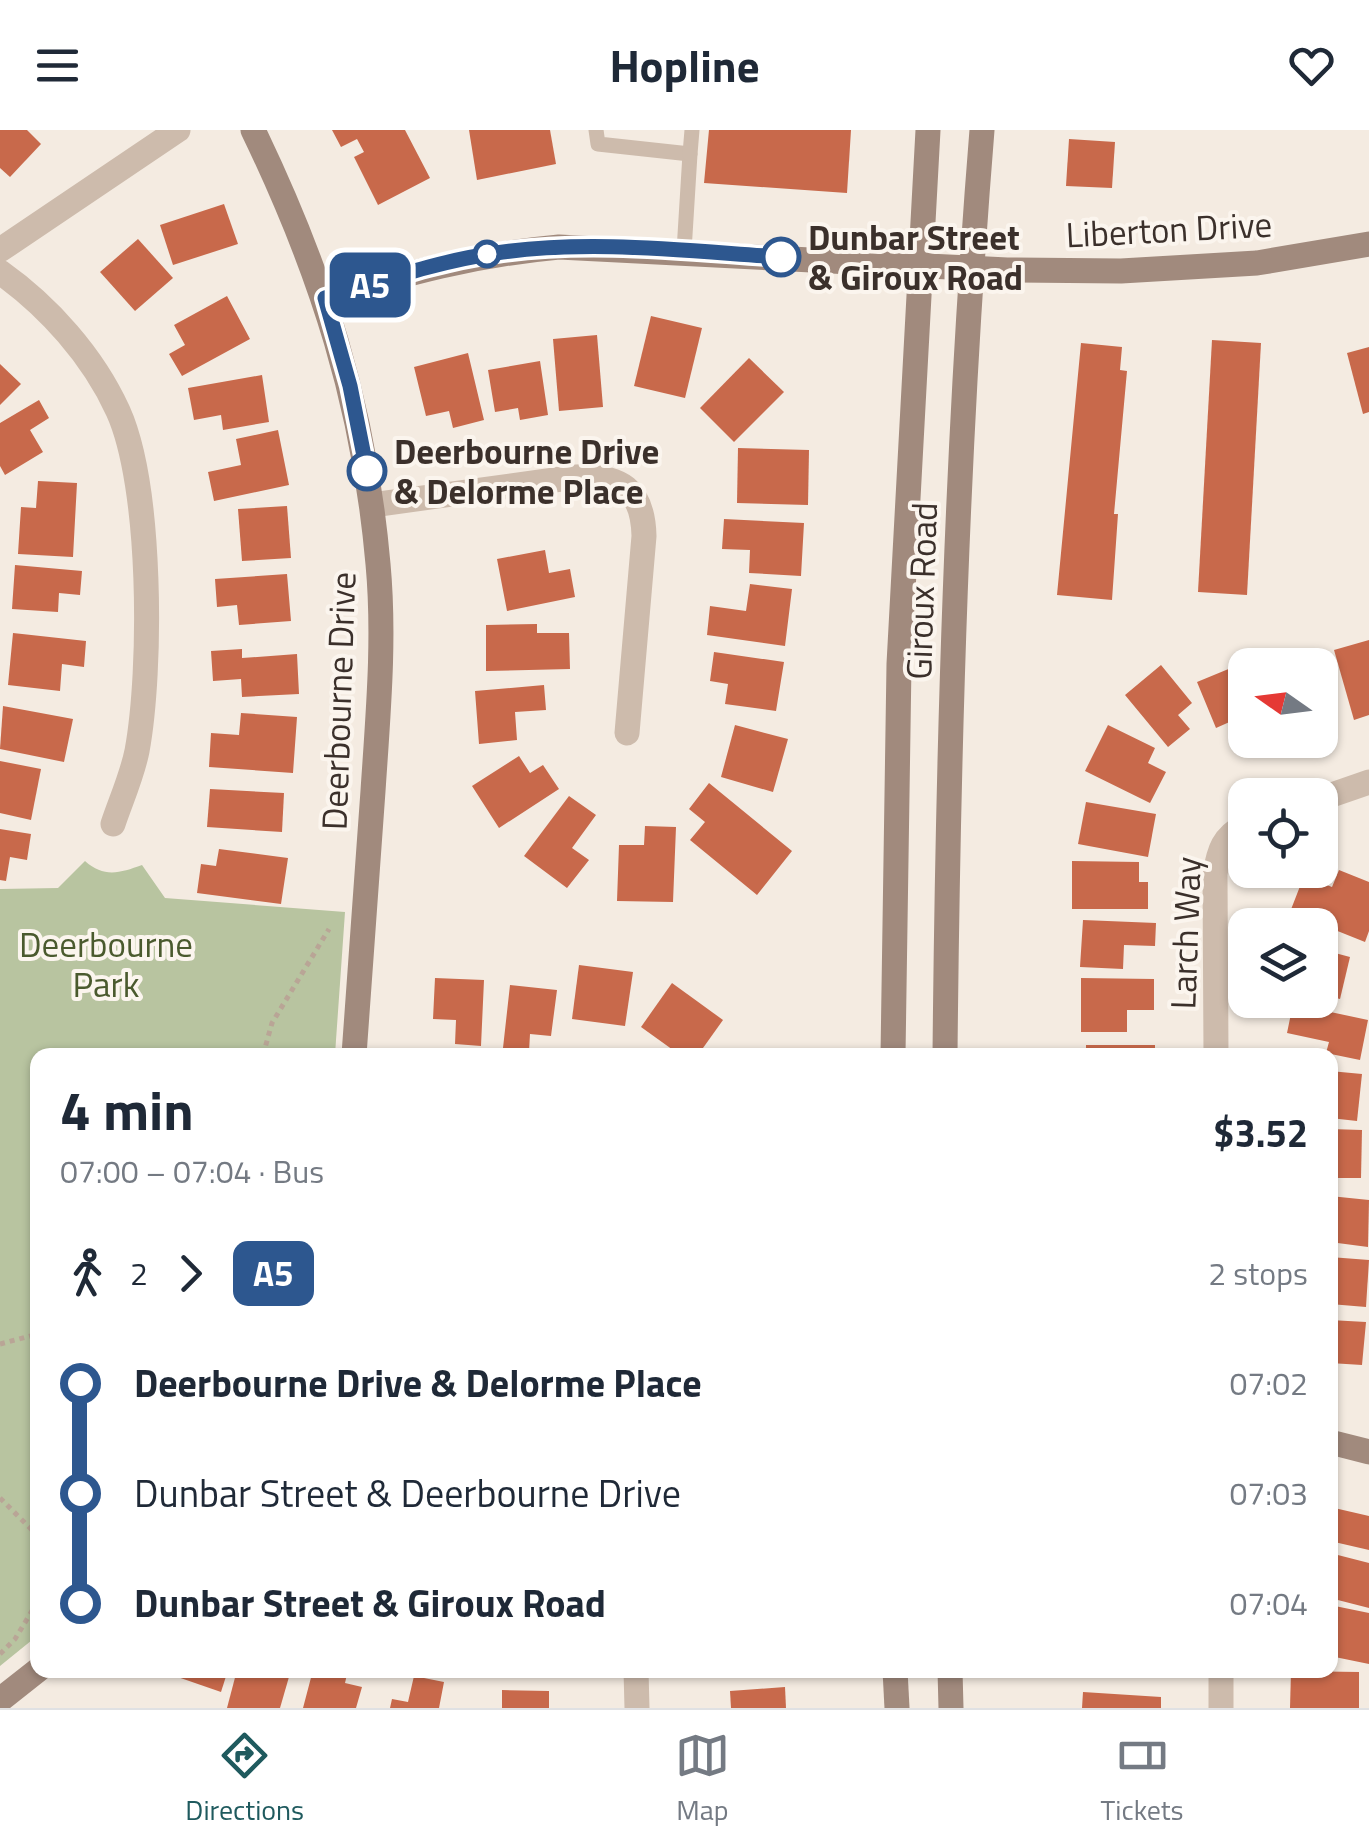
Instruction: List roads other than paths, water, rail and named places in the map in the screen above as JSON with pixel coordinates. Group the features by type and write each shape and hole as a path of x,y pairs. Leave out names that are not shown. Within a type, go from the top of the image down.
{"street":[{"path":"0,250 178,130"},
{"name":"Deerbourne Drive","path":"253,130 325,298 350,386 372,504 379,583 379,701 354,1048"},
{"name":"Giroux Road","path":"893,1048 899,664 928,130"},
{"name":"Giroux Road","path":"945,1048 953,664 982,130"},
{"name":"Liberton Drive","path":"325,298 440,264 497,252 559,247 972,268 1182,269 1257,263 1369,244"},
{"path":"0,272 50,316 96,372 117,410 136,476 143,545 142,709 136,756 114,824"},
{"path":"372,504 576,476 602,478 628,488 640,507 644,536 628,734"},
{"path":"1338,793 1369,782"},
{"name":"Larch Way","path":"1216,1048 1216,874 1221,846 1228,836"},
{"path":"1338,1444 1369,1452"},
{"path":"0,1700 30,1676"},
{"path":"636,1678 637,1708"},
{"path":"895,1678 896,1708"},
{"path":"950,1678 951,1708"},
{"path":"1221,1678 1221,1708"}],"lane":[{"path":"596,130 598,144 690,154"},
{"path":"684,251 692,130"}],"place":[{"name":"Dunbar Street & Giroux Road","path":"781,257"},
{"name":"Deerbourne Drive & Delorme Place","path":"367,471"}],"park label":[{"name":"Deerbourne Park","path":"106,964"}]}
